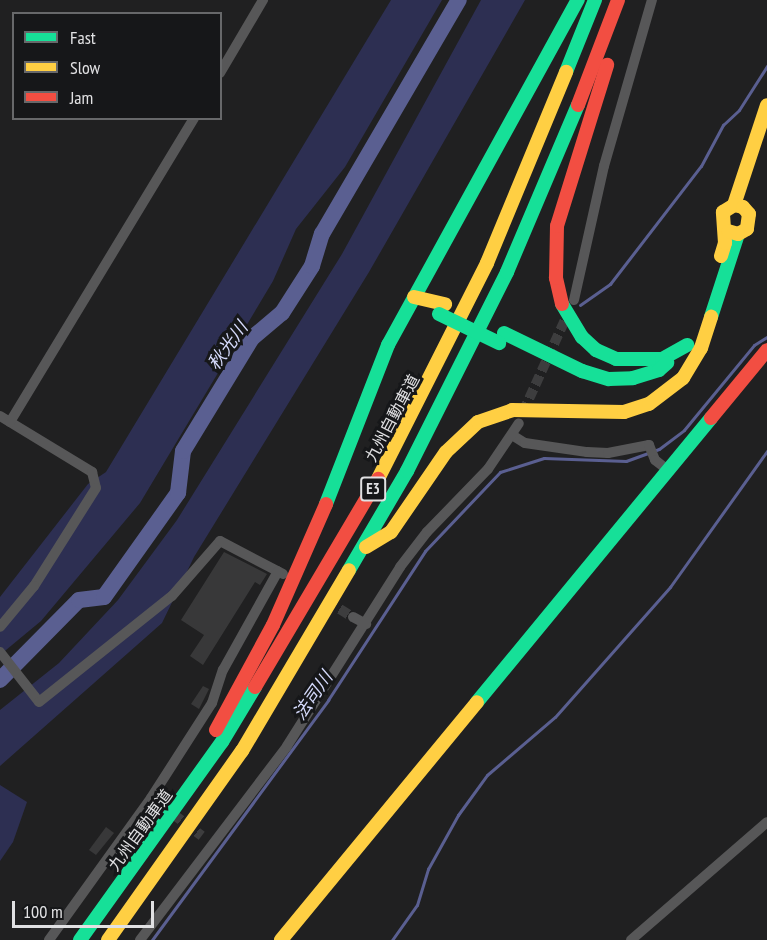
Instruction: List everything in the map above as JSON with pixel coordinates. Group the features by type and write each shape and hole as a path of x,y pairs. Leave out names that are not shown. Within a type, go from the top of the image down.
{"main road":[{"path":"168,820 273,625 317,528 388,345 578,0"},
{"name":"九州自動車道","path":"80,940 168,820 276,656 410,419 492,252 595,0"},
{"name":"E3","path":"108,940 242,751 364,549 463,365 507,272 554,166 618,0"},
{"path":"629,0 567,182 557,226 555,278 570,321 596,350 616,359 638,361 662,359 687,345"},
{"path":"738,206 767,105"},
{"path":"732,232 721,217 738,206 767,126"},
{"path":"501,338 582,371 609,379 633,378 659,370 687,345 703,315 725,243 732,232 749,224 749,214 738,206"},
{"path":"364,549 391,532 446,452 478,422 512,410 604,414 649,404 683,378 701,348 732,232"},
{"path":"414,297 501,338 575,381 609,389 638,388 672,372 694,347 710,321"},
{"path":"281,940 767,350"}],"street":[{"path":"222,70 263,0"},
{"path":"574,300 604,166 652,0"},
{"path":"0,627 34,586 96,488 92,472 5,419 193,120"},
{"path":"140,940 206,840 287,746 413,549 489,469 519,423"},
{"path":"512,435 525,443 587,452 608,453 649,445 656,460 668,470"},
{"path":"0,652 39,702 172,596 220,541 288,578"},
{"path":"49,940 151,798 212,703 223,670 278,571"},
{"path":"353,617 366,624"},
{"path":"151,798 161,805"},
{"path":"632,940 767,822"}],"shaded area":[{"path":"391,0 442,0 345,167 296,229 273,281 140,503 41,621 0,655 0,597 88,484 106,472"},
{"path":"481,0 525,0 369,272 194,557 162,623 0,766 0,710 59,663 118,600 177,520 342,254"},
{"path":"0,785 27,802 13,842 0,861"}],"building":[{"path":"224,552 267,574 260,585 255,582 203,665 190,656 204,635 181,620"},
{"path":"203,686 209,689 199,709 191,704"},
{"path":"106,827 114,833 96,855 89,850"}],"waterway":[{"name":"秋光川","path":"0,680 79,600 104,597 178,493 183,451 252,338 282,313 312,266 322,234 459,0"},
{"path":"580,305 610,284 701,166 723,125 739,110 767,66"},
{"name":"法司川","path":"152,940 328,700 425,551 500,472 544,458 626,461 659,449 684,430 754,345 767,337"},
{"path":"392,940 417,905 428,869 458,815 487,775 555,717 670,587 767,451"}],"tunnel":[{"path":"523,412 569,311"},
{"path":"327,601 353,617"},
{"path":"161,805 202,836"}],"traffic: fast":[{"path":"326,504 388,345 578,0"},
{"path":"566,72 595,0"},
{"path":"349,570 407,471 507,272 578,105"},
{"path":"711,317 738,234"},
{"path":"562,304 582,337 596,350 616,359 662,359 687,345"},
{"path":"439,314 499,343"},
{"path":"504,333 582,371 609,379 633,378 659,370 667,363"},
{"path":"477,702 711,418"},
{"path":"80,940 222,742 255,687"}],"traffic: slow":[{"path":"378,479 487,263 566,72"},
{"path":"734,205 767,105"},
{"path":"721,256 725,243 723,212 734,205 743,207 749,214 747,229 738,234 728,231"},
{"path":"414,297 445,304"},
{"path":"366,547 391,532 446,452 478,422 512,410 624,412 649,404 683,378 701,348 711,317"},
{"path":"108,940 242,751 349,570"},
{"path":"281,940 477,702"}],"traffic: jam":[{"path":"578,105 618,0"},
{"path":"562,304 556,278 557,226 607,65"},
{"path":"711,418 767,350"},
{"path":"255,687 378,479"},
{"path":"216,730 273,625 326,504"}]}
